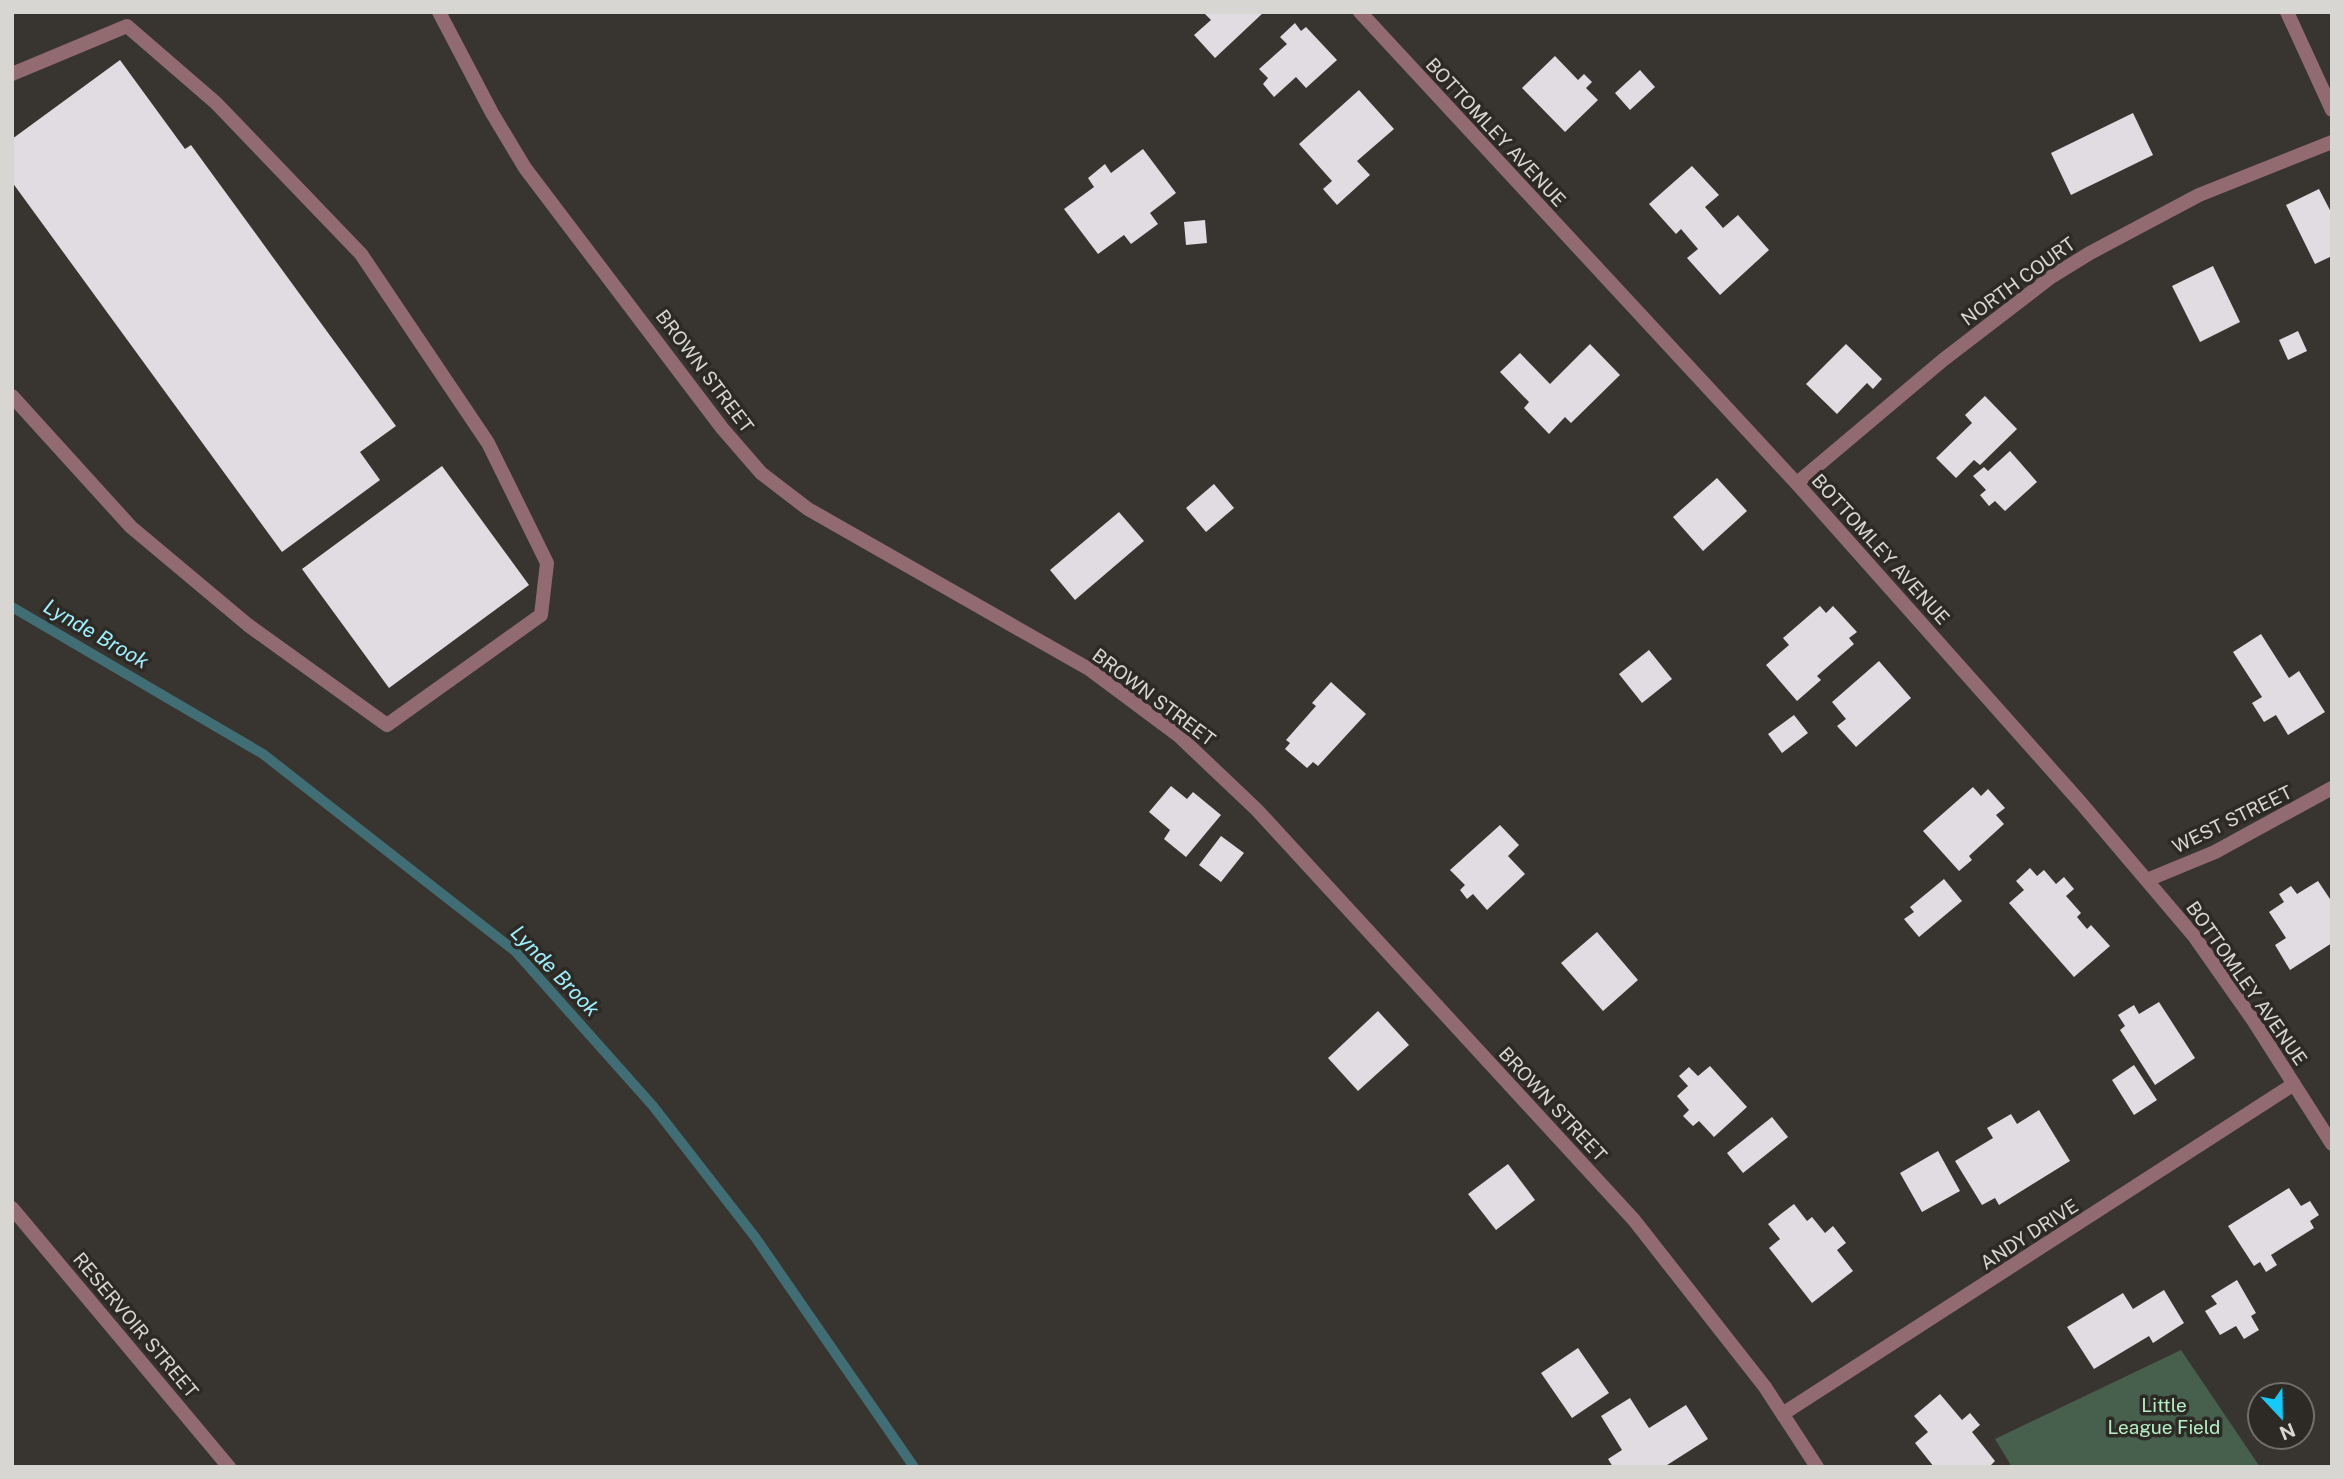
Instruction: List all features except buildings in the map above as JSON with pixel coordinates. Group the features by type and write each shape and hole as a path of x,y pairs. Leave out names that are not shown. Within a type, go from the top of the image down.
{"street":[{"name":"BROWN STREET","path":"439,12 496,122 525,168 722,428 761,473 808,509 1089,669 1179,736 1221,773 1633,1220 1745,1360 1784,1413 1817,1467"},
{"name":"BOTTOMLEY AVENUE","path":"1360,12 1797,483 2147,880 2194,936 2239,999 2332,1144"},
{"path":"2287,12 2332,110"},
{"path":"12,74 127,26 216,103 361,254 488,443 547,563 541,615 387,725 247,625 131,527 12,396"},
{"name":"NORTH COURT","path":"1797,483 1943,360 2050,277 2199,195 2332,142"},
{"name":"WEST STREET","path":"2147,880 2216,852 2332,788"},
{"name":"ANDY DRIVE","path":"1784,1413 2294,1084"},
{"name":"RESERVOIR STREET","path":"12,1208 229,1467"}],"green space":[{"name":"Little League Field","path":"2181,1350 2246,1446 2246,1451 2249,1451 2260,1467 2012,1467 1995,1439"}],"waterway":[{"name":"Lynde Brook","path":"12,607 263,754 515,951 653,1106 755,1237 914,1467"}]}
